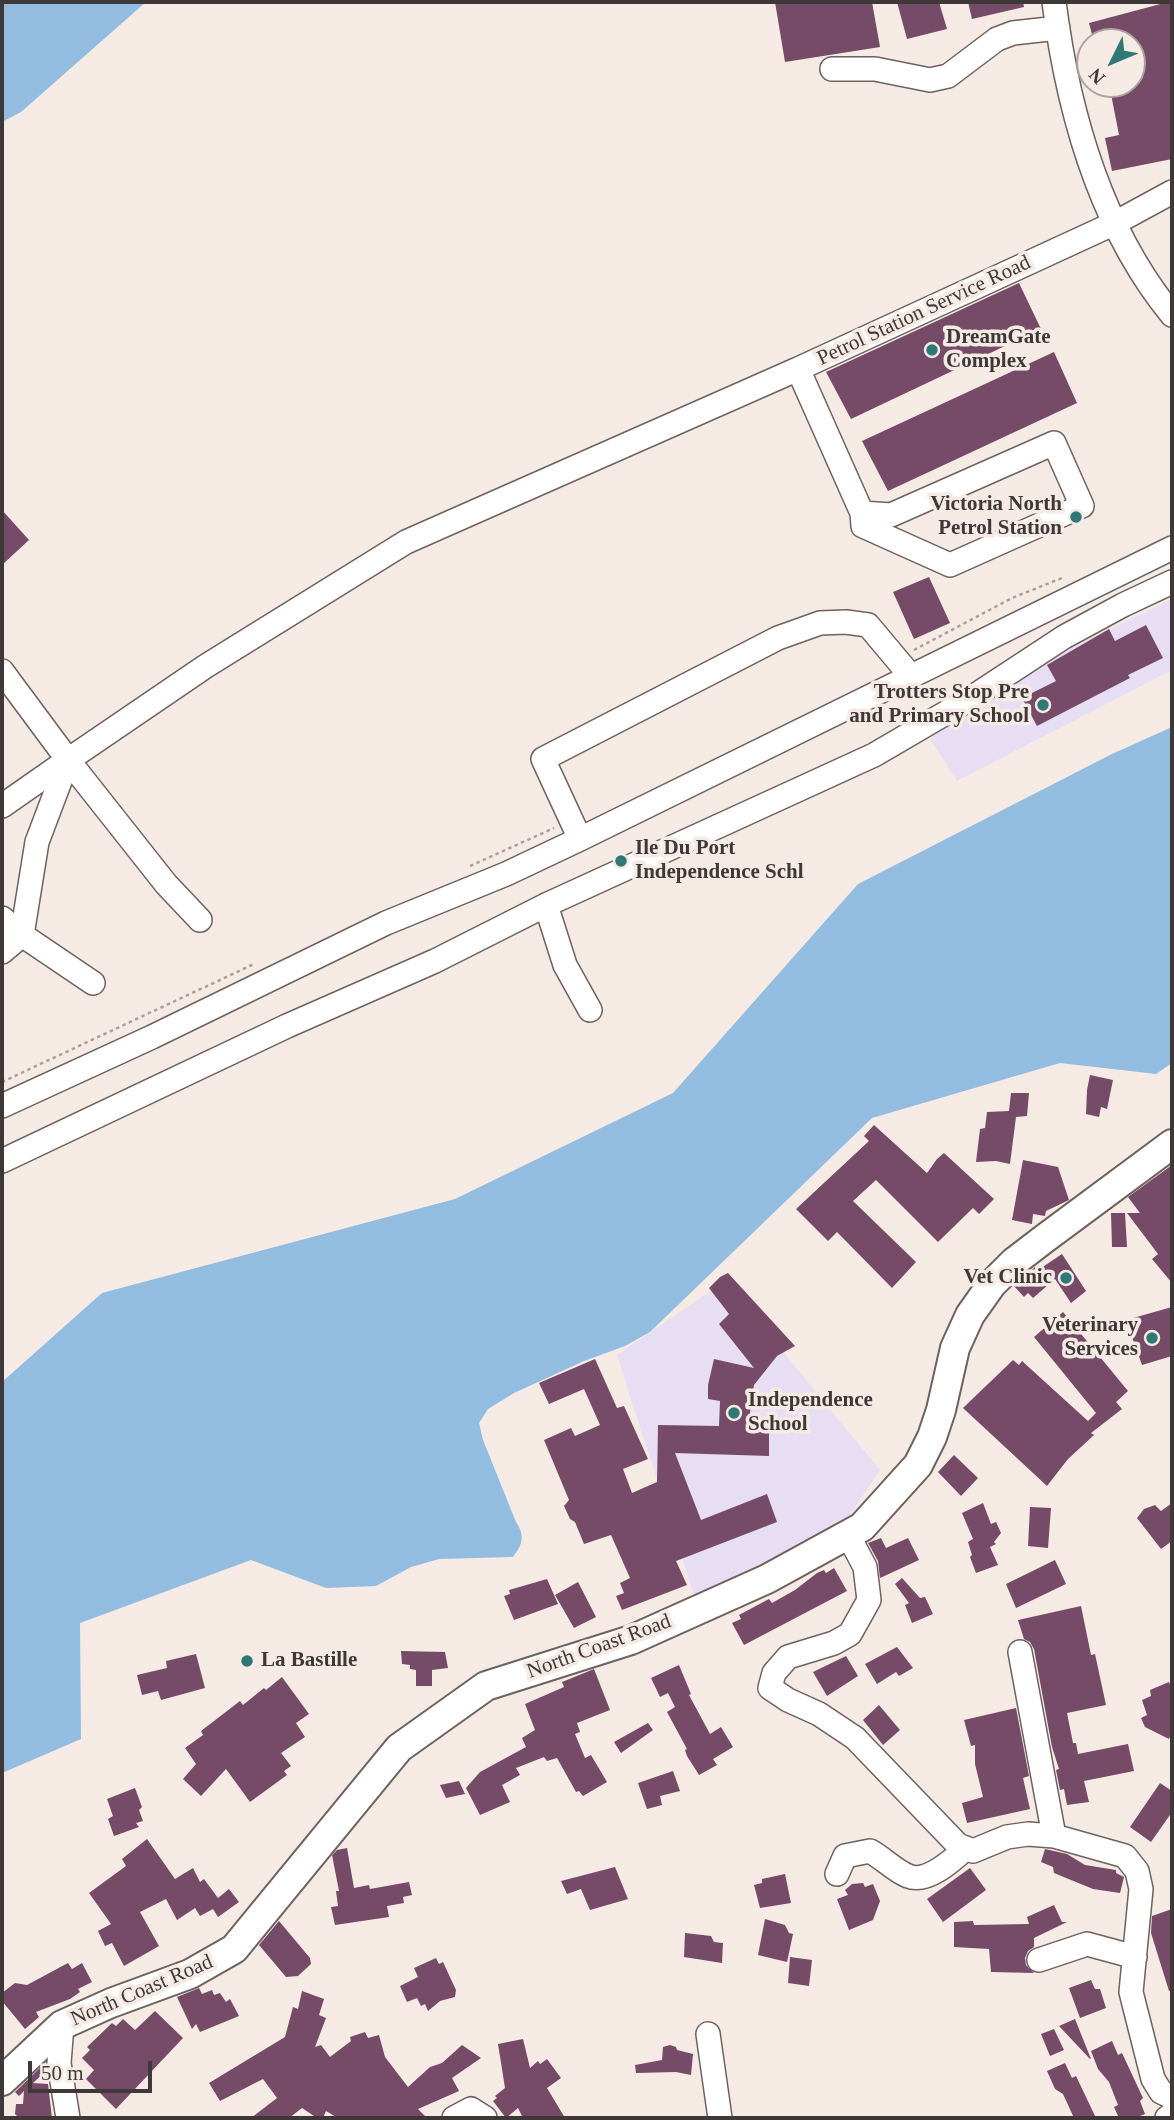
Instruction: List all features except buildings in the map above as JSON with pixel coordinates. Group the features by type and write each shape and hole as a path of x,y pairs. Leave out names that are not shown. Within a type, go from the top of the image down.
{"main road":[{"name":"North Coast Road","path":"2,2081 62,2025 111,2003 190,1974 234,1949 399,1748 486,1686 632,1640 767,1579 862,1527 918,1465 932,1437 941,1410 955,1348 970,1314 992,1284 1014,1262 1172,1144"}],"street":[{"path":"1055,2 1071,102 1096,178 1115,223 1150,286 1172,315"},
{"path":"832,69 875,69 930,80 948,76 997,39 1013,33 1058,29"},
{"name":"Petrol Station Service Road","path":"862,513 891,515 1054,443 1082,506 950,565 863,526 862,513 798,369 1115,223 1172,192"},
{"path":"2,806 206,666 406,542 798,369"},
{"path":"2,1105 192,1018 246,989 386,923 506,874 580,839 1172,548"},
{"path":"2,1161 287,1026 435,961 546,905 874,755 968,700 1064,637 1123,604 1172,582"},
{"path":"580,839 544,760 778,638 820,623 869,625 910,675"},
{"path":"2,671 166,884 200,920"},
{"path":"2,952 22,935 37,842 68,760"},
{"path":"546,905 565,965 590,1010"},
{"path":"2,918 22,935 93,983"},
{"path":"848,1535 865,1567 869,1600 850,1634 834,1643 788,1657 774,1673 770,1688 788,1700 819,1714 855,1738 958,1845 973,1850 1007,1837 1028,1834 1054,1836 1125,1856 1137,1871 1141,1889 1131,1992 1153,2079 1161,2092 1172,2097"},
{"path":"1020,1652 1054,1836"},
{"path":"837,1874 845,1856 870,1851 907,1876 916,1879 936,1871 966,1848"},
{"path":"1039,1960 1087,1944 1135,1957"},
{"path":"62,2025 59,2063 68,2118"},
{"path":"708,2034 720,2118"},
{"path":"454,2118 471,2109 485,2118"},
{"path":"1167,2118 1172,2114"}],"shaded area":[{"name":"Trotters Stop Pre and Primary School","path":"1172,599 1172,670 957,781 930,739 1046,661"},
{"name":"Independence School","path":"725,1281 880,1470 840,1530 695,1598 617,1355"}],"water":[{"path":"2,2 146,2 21,112 2,122"},
{"path":"1172,727 1172,1063 1156,1074 1060,1063 872,1118 650,1332 625,1346 584,1361 514,1393 488,1409 479,1423 483,1440 522,1536 521,1544 513,1557 439,1559 411,1567 376,1586 326,1588 251,1560 80,1623 81,1739 2,1773 2,1382 102,1293 455,1199 673,1093 858,884 1112,754"}],"place":[{"name":"DreamGate Complex","path":"932,350"},
{"name":"Victoria North Petrol Station","path":"1076,517"},
{"name":"Trotters Stop Pre and Primary School","path":"1043,705"},
{"name":"Ile Du Port Independence Schl","path":"621,861"},
{"name":"Vet Clinic","path":"1066,1278"},
{"name":"Veterinary Services","path":"1152,1338"},
{"name":"Independence School","path":"734,1413"},
{"name":"La Bastille","path":"247,1661"}]}
